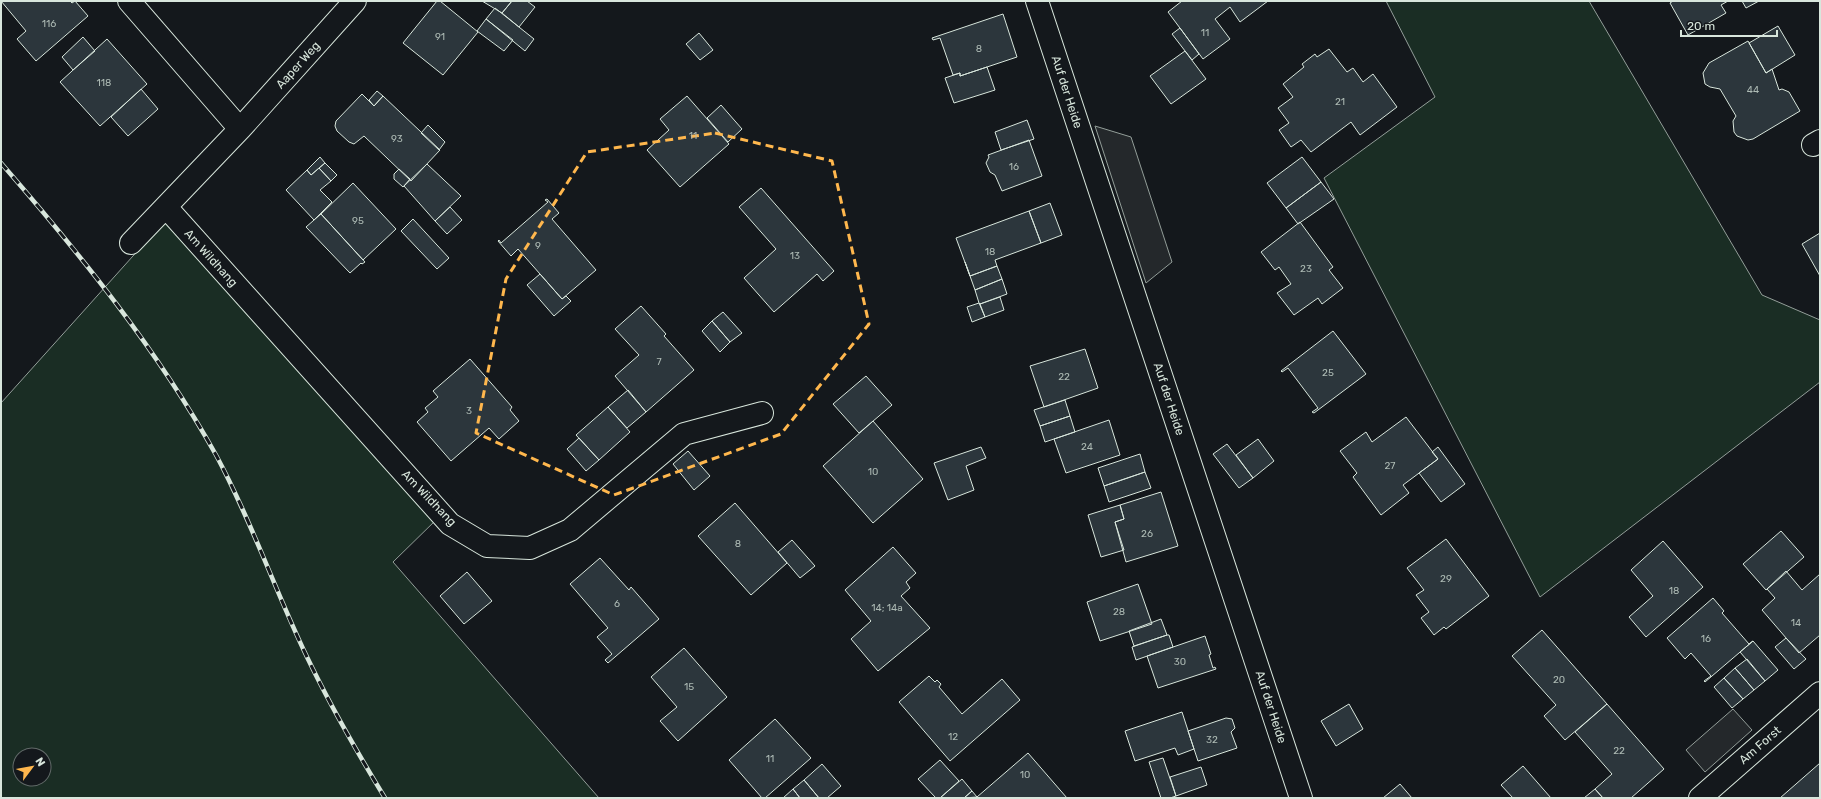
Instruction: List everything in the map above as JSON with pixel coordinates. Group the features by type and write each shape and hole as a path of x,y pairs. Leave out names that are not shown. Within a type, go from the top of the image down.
{"street":[{"path":"129,1 240,129"},
{"name":"Aaper Weg","path":"131,243 240,129 355,1"},
{"name":"Auf der Heide","path":"1037,1 1301,798"},
{"name":"Am Wildhang","path":"166,207 450,524 487,546 530,548 570,530 684,434 762,413"},
{"name":"Am Forst","path":"1700,798 1820,693"}],"highlighted area":[{"path":"715,133 832,161 869,324 781,434 614,495 476,433 506,279 587,152"}],"green space":[{"path":"1386,1 1589,1 1762,295 1820,320 1820,382 1540,597 1324,178 1435,97"},
{"path":"168,217 438,518 393,562 599,798 1,798 1,403"}],"shaded area":[{"path":"1095,126 1131,137 1172,262 1146,283"},
{"path":"1733,709 1752,730 1705,772 1686,750"}],"building":[{"path":"1,1 70,1 72,3 75,1 88,16 36,61 17,39 26,31"},
{"path":"437,1 440,1 478,32 443,75 403,43"},
{"path":"482,1 512,1 502,13"},
{"path":"512,1 527,1 535,7 519,27 502,13"},
{"path":"1182,1 1268,1 1240,22 1230,7 1215,19 1230,39 1203,59 1168,12"},
{"path":"1673,1 1728,1 1721,5 1726,13 1688,35 1670,3"},
{"path":"1742,1 1759,1 1746,8"},
{"path":"495,8 534,39 525,51 486,19"},
{"path":"1003,14 1017,57 960,76 960,73 953,75 940,38 933,40 932,38"},
{"path":"486,19 513,40 504,51 477,31"},
{"path":"1778,26 1795,55 1766,73 1749,43"},
{"path":"1180,28 1199,54 1192,60 1172,34"},
{"path":"699,33 713,50 700,60 686,44"},
{"path":"83,37 95,51 73,70 62,57"},
{"path":"107,39 147,84 100,126 60,82"},
{"path":"1748,41 1766,73 1772,69 1779,90 1782,89 1789,92 1800,111 1753,139 1748,140 1737,136 1734,132 1733,121 1736,116 1720,89 1710,87 1705,84 1703,73 1709,63"},
{"path":"1329,49 1347,72 1353,68 1363,82 1373,74 1397,107 1360,135 1351,122 1311,152 1301,140 1291,147 1279,130 1289,123 1278,108 1293,97 1283,84 1304,67 1302,64 1315,54 1317,57"},
{"path":"1185,51 1206,79 1171,104 1150,76"},
{"path":"987,67 995,90 954,103 945,78 960,73 960,76"},
{"path":"141,89 158,109 128,136 111,117"},
{"path":"377,91 383,96 374,106 369,100"},
{"path":"362,94 374,106 383,96 440,150 411,181 364,136 354,144 349,142 337,131 335,126 336,121"},
{"path":"687,96 729,144 680,187 647,150 669,130 660,119"},
{"path":"721,105 742,129 728,142 707,118"},
{"path":"1027,120 1034,139 1001,150 995,132"},
{"path":"428,125 445,142 439,150 421,133"},
{"path":"1029,140 1042,176 1002,191 995,175 990,172 986,163 989,157 988,155"},
{"path":"320,157 325,163 311,175 307,170"},
{"path":"1302,157 1321,182 1286,208 1267,183"},
{"path":"325,163 337,175 331,181 319,168"},
{"path":"427,164 461,196 435,221 404,186"},
{"path":"319,168 331,181 320,190 332,202 314,220 286,190 307,170 311,175"},
{"path":"399,169 410,179 403,187 394,179 394,174"},
{"path":"1321,182 1334,199 1298,224 1286,208"},
{"path":"353,183 396,229 363,260 321,214"},
{"path":"761,188 834,271 823,281 817,274 774,312 744,278 776,249 739,207"},
{"path":"547,199 559,213 552,219 596,270 562,299 518,249 511,256 498,241 499,240 501,243 548,202 545,200"},
{"path":"1050,203 1062,235 1041,243 1029,211"},
{"path":"450,207 462,220 447,234 435,221"},
{"path":"1029,211 1041,243 995,260 997,266 970,276 956,238"},
{"path":"321,214 365,262 362,264 361,263 350,273 306,227"},
{"path":"413,219 449,258 437,269 401,231"},
{"path":"1300,222 1333,267 1329,270 1343,288 1322,304 1318,298 1294,315 1277,293 1291,284 1279,267 1275,270 1261,252"},
{"path":"1820,233 1820,276 1802,244"},
{"path":"997,266 1002,279 975,290 970,276"},
{"path":"540,274 562,299 566,296 571,301 554,316 527,285"},
{"path":"1002,279 1007,294 980,304 975,290"},
{"path":"1000,297 1004,310 985,317 980,304"},
{"path":"979,303 985,317 972,322 967,307"},
{"path":"641,306 666,334 664,336 694,370 646,412 615,376 639,355 615,329"},
{"path":"723,312 742,333 730,342 712,321"},
{"path":"712,321 730,342 720,352 702,331"},
{"path":"1333,331 1366,374 1314,413 1312,412 1318,408 1288,368 1282,372 1281,371"},
{"path":"1085,349 1098,388 1044,407 1030,366"},
{"path":"470,359 512,407 510,410 519,421 499,439 489,428 451,461 417,422 428,412 425,408 438,397 433,391"},
{"path":"866,376 892,405 859,433 833,404"},
{"path":"628,390 646,412 627,428 608,407"},
{"path":"1065,400 1070,416 1040,426 1034,410"},
{"path":"608,407 630,432 599,460 576,435"},
{"path":"1070,416 1075,432 1045,442 1040,426"},
{"path":"1406,417 1438,459 1403,485 1409,493 1381,515 1353,477 1357,473 1340,451 1366,432 1372,442"},
{"path":"1109,420 1120,455 1066,473 1054,439"},
{"path":"873,421 923,479 873,523 823,466"},
{"path":"579,438 599,460 586,471 567,449"},
{"path":"1258,439 1274,461 1253,478 1236,455"},
{"path":"1227,444 1253,478 1239,488 1213,454"},
{"path":"981,447 986,458 966,466 974,490 948,500 934,463"},
{"path":"1438,447 1465,484 1441,502 1419,473 1438,459 1432,452"},
{"path":"688,451 710,476 694,490 673,464"},
{"path":"1140,454 1145,472 1104,486 1098,468"},
{"path":"1145,472 1151,488 1109,502 1104,486"},
{"path":"1161,492 1178,546 1126,562 1115,522 1124,519 1120,505"},
{"path":"735,503 787,563 751,595 698,536"},
{"path":"1120,505 1124,519 1115,522 1124,550 1101,557 1088,515"},
{"path":"1781,531 1804,557 1766,590 1743,564"},
{"path":"1446,539 1489,596 1446,629 1444,627 1434,635 1421,618 1429,612 1416,595 1424,590 1407,568"},
{"path":"792,540 815,566 800,578 778,552"},
{"path":"1663,541 1703,587 1646,637 1629,617 1653,596 1631,570"},
{"path":"893,547 916,573 906,582 910,588 901,596 930,628 878,671 851,639 871,621 845,590"},
{"path":"600,558 629,590 631,587 659,619 608,663 605,660 612,654 597,637 608,628 570,584"},
{"path":"1786,571 1802,590 1820,574 1820,635 1799,653 1762,610 1775,598 1767,589"},
{"path":"467,572 492,601 464,624 440,596"},
{"path":"1138,584 1152,624 1100,641 1087,602"},
{"path":"1713,598 1724,611 1722,613 1749,644 1753,641 1705,682 1704,681 1711,676 1691,653 1685,659 1667,638"},
{"path":"1161,619 1167,635 1134,646 1129,631"},
{"path":"1542,630 1607,704 1565,740 1544,716 1556,705 1512,656"},
{"path":"1169,635 1173,647 1136,660 1132,647"},
{"path":"1205,636 1211,654 1209,655 1213,668 1215,667 1216,669 1158,688 1147,656"},
{"path":"1786,638 1806,659 1794,669 1775,647"},
{"path":"1753,641 1778,670 1765,681 1740,652"},
{"path":"684,648 727,697 678,741 660,721 677,707 651,677"},
{"path":"1747,659 1765,681 1754,690 1735,668"},
{"path":"1735,668 1754,690 1743,699 1724,678"},
{"path":"929,676 935,682 937,680 941,684 939,687 962,714 1002,679 1020,700 950,761 899,702"},
{"path":"1724,678 1743,699 1732,708 1714,687"},
{"path":"1349,704 1363,729 1336,746 1321,721"},
{"path":"1607,704 1664,769 1631,798 1603,798 1595,789 1612,774 1575,732"},
{"path":"1182,712 1194,749 1178,755 1175,748 1135,761 1125,731"},
{"path":"1226,718 1232,719 1235,728 1231,732 1237,748 1198,761 1188,731"},
{"path":"775,719 811,758 765,798 762,798 729,760"},
{"path":"1028,753 1067,798 977,798 977,797"},
{"path":"1163,758 1176,796 1170,798 1161,798 1149,762"},
{"path":"940,760 959,781 940,798 936,798 918,779"},
{"path":"1820,763 1820,798 1780,798"},
{"path":"822,764 841,786 827,798 819,798 804,780"},
{"path":"1523,766 1551,798 1513,798 1501,785"},
{"path":"1201,767 1207,785 1176,796 1170,777"},
{"path":"962,779 972,791 964,798 940,798"},
{"path":"804,780 819,798 800,798 793,789"},
{"path":"1400,784 1412,798 1383,798"},
{"path":"793,789 800,798 783,798"},
{"path":"1595,789 1603,798 1584,798"},
{"path":"972,791 977,797 964,798"}],"railway":[{"path":"1,163 60,232 116,303 169,377 193,416 229,480 295,632 325,693 385,798"}]}
